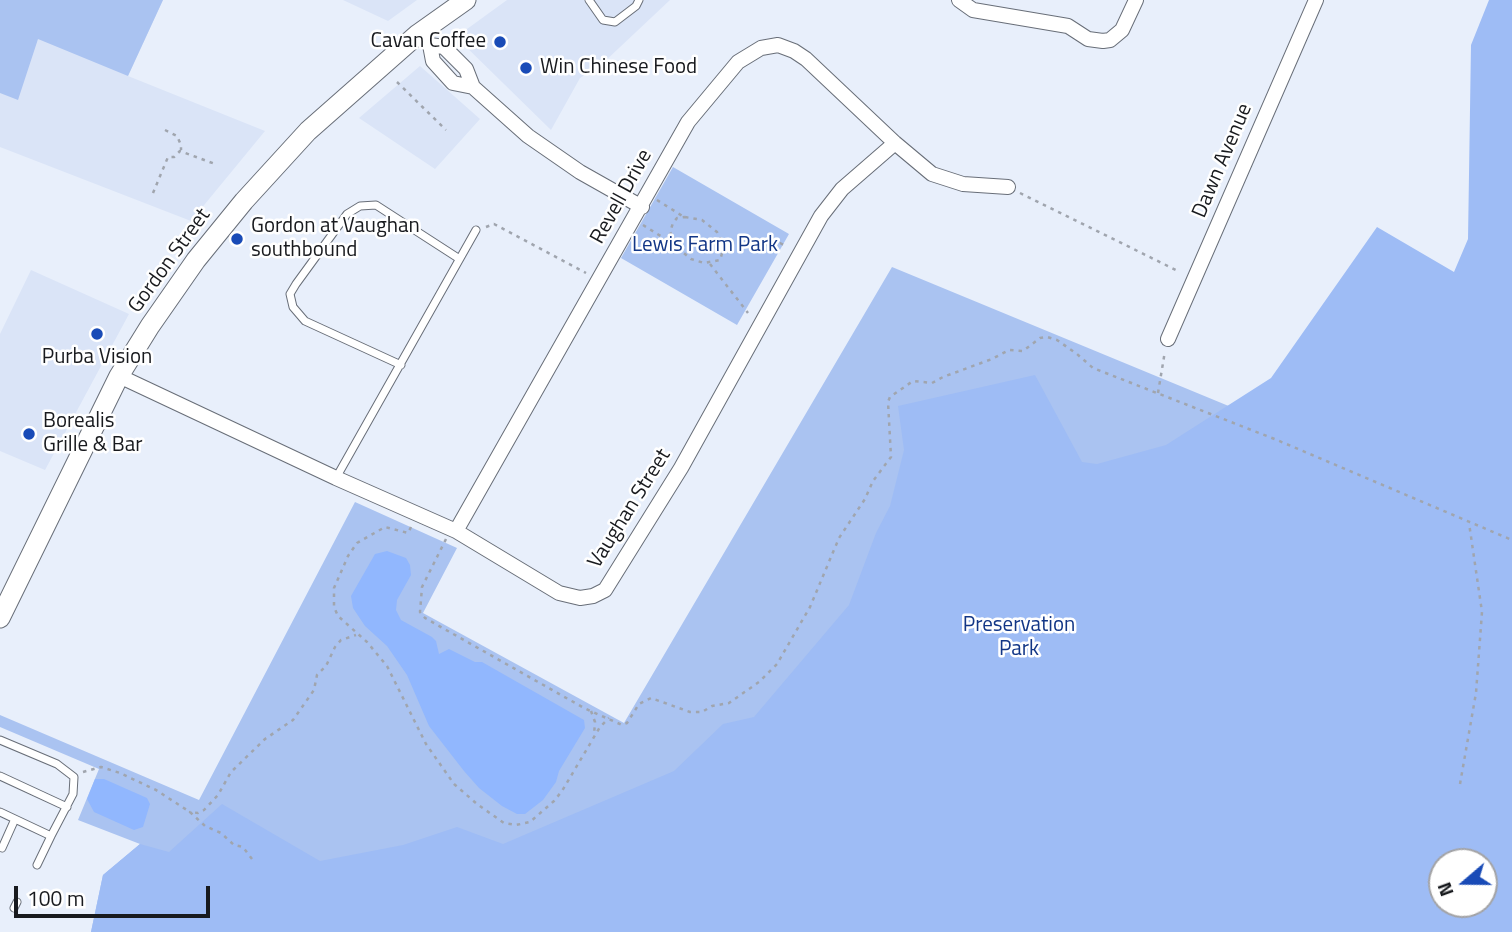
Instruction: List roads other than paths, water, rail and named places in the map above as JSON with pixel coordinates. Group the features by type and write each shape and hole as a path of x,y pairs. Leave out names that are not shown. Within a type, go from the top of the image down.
{"main road":[{"name":"Gordon Street","path":"0,618 120,376 150,326 196,260 244,201 308,131 424,40 466,0"}],"street":[{"path":"959,0 973,10 1068,26 1088,39 1103,41 1110,40 1122,30 1136,0"},
{"name":"Dawn Avenue","path":"1168,339 1312,1"},
{"path":"424,40 444,47 466,69 473,87 528,136 580,172 645,201"},
{"name":"Revell Drive","path":"453,530 645,201 688,122 738,62 761,48 778,46 806,59 932,174 963,184 1008,187"},
{"name":"Vaughan Street","path":"120,376 453,530 559,593 580,598 593,596 605,590 681,468 821,216 842,190 895,143"}],"lane":[{"path":"589,0 603,20 615,22 636,6 639,0"},
{"path":"401,365 305,321 293,307 290,294 347,214 360,206 376,205 458,258"},
{"path":"336,478 476,230"},
{"path":"0,740 57,764 74,777 73,794 37,865"},
{"path":"0,776 67,807"},
{"path":"0,812 51,836"},
{"path":"2,848 15,819"}],"place":[{"name":"Cavan Coffee","path":"500,42"},
{"name":"Win Chinese Food","path":"526,68"},
{"name":"Gordon at Vaughan southbound","path":"237,239"},
{"name":"Purba Vision","path":"97,334"},
{"name":"Borealis Grille & Bar","path":"29,434"}],"park label":[{"name":"Lewis Farm Park","path":"705,246"},
{"name":"Preservation Park","path":"1019,638"}]}
